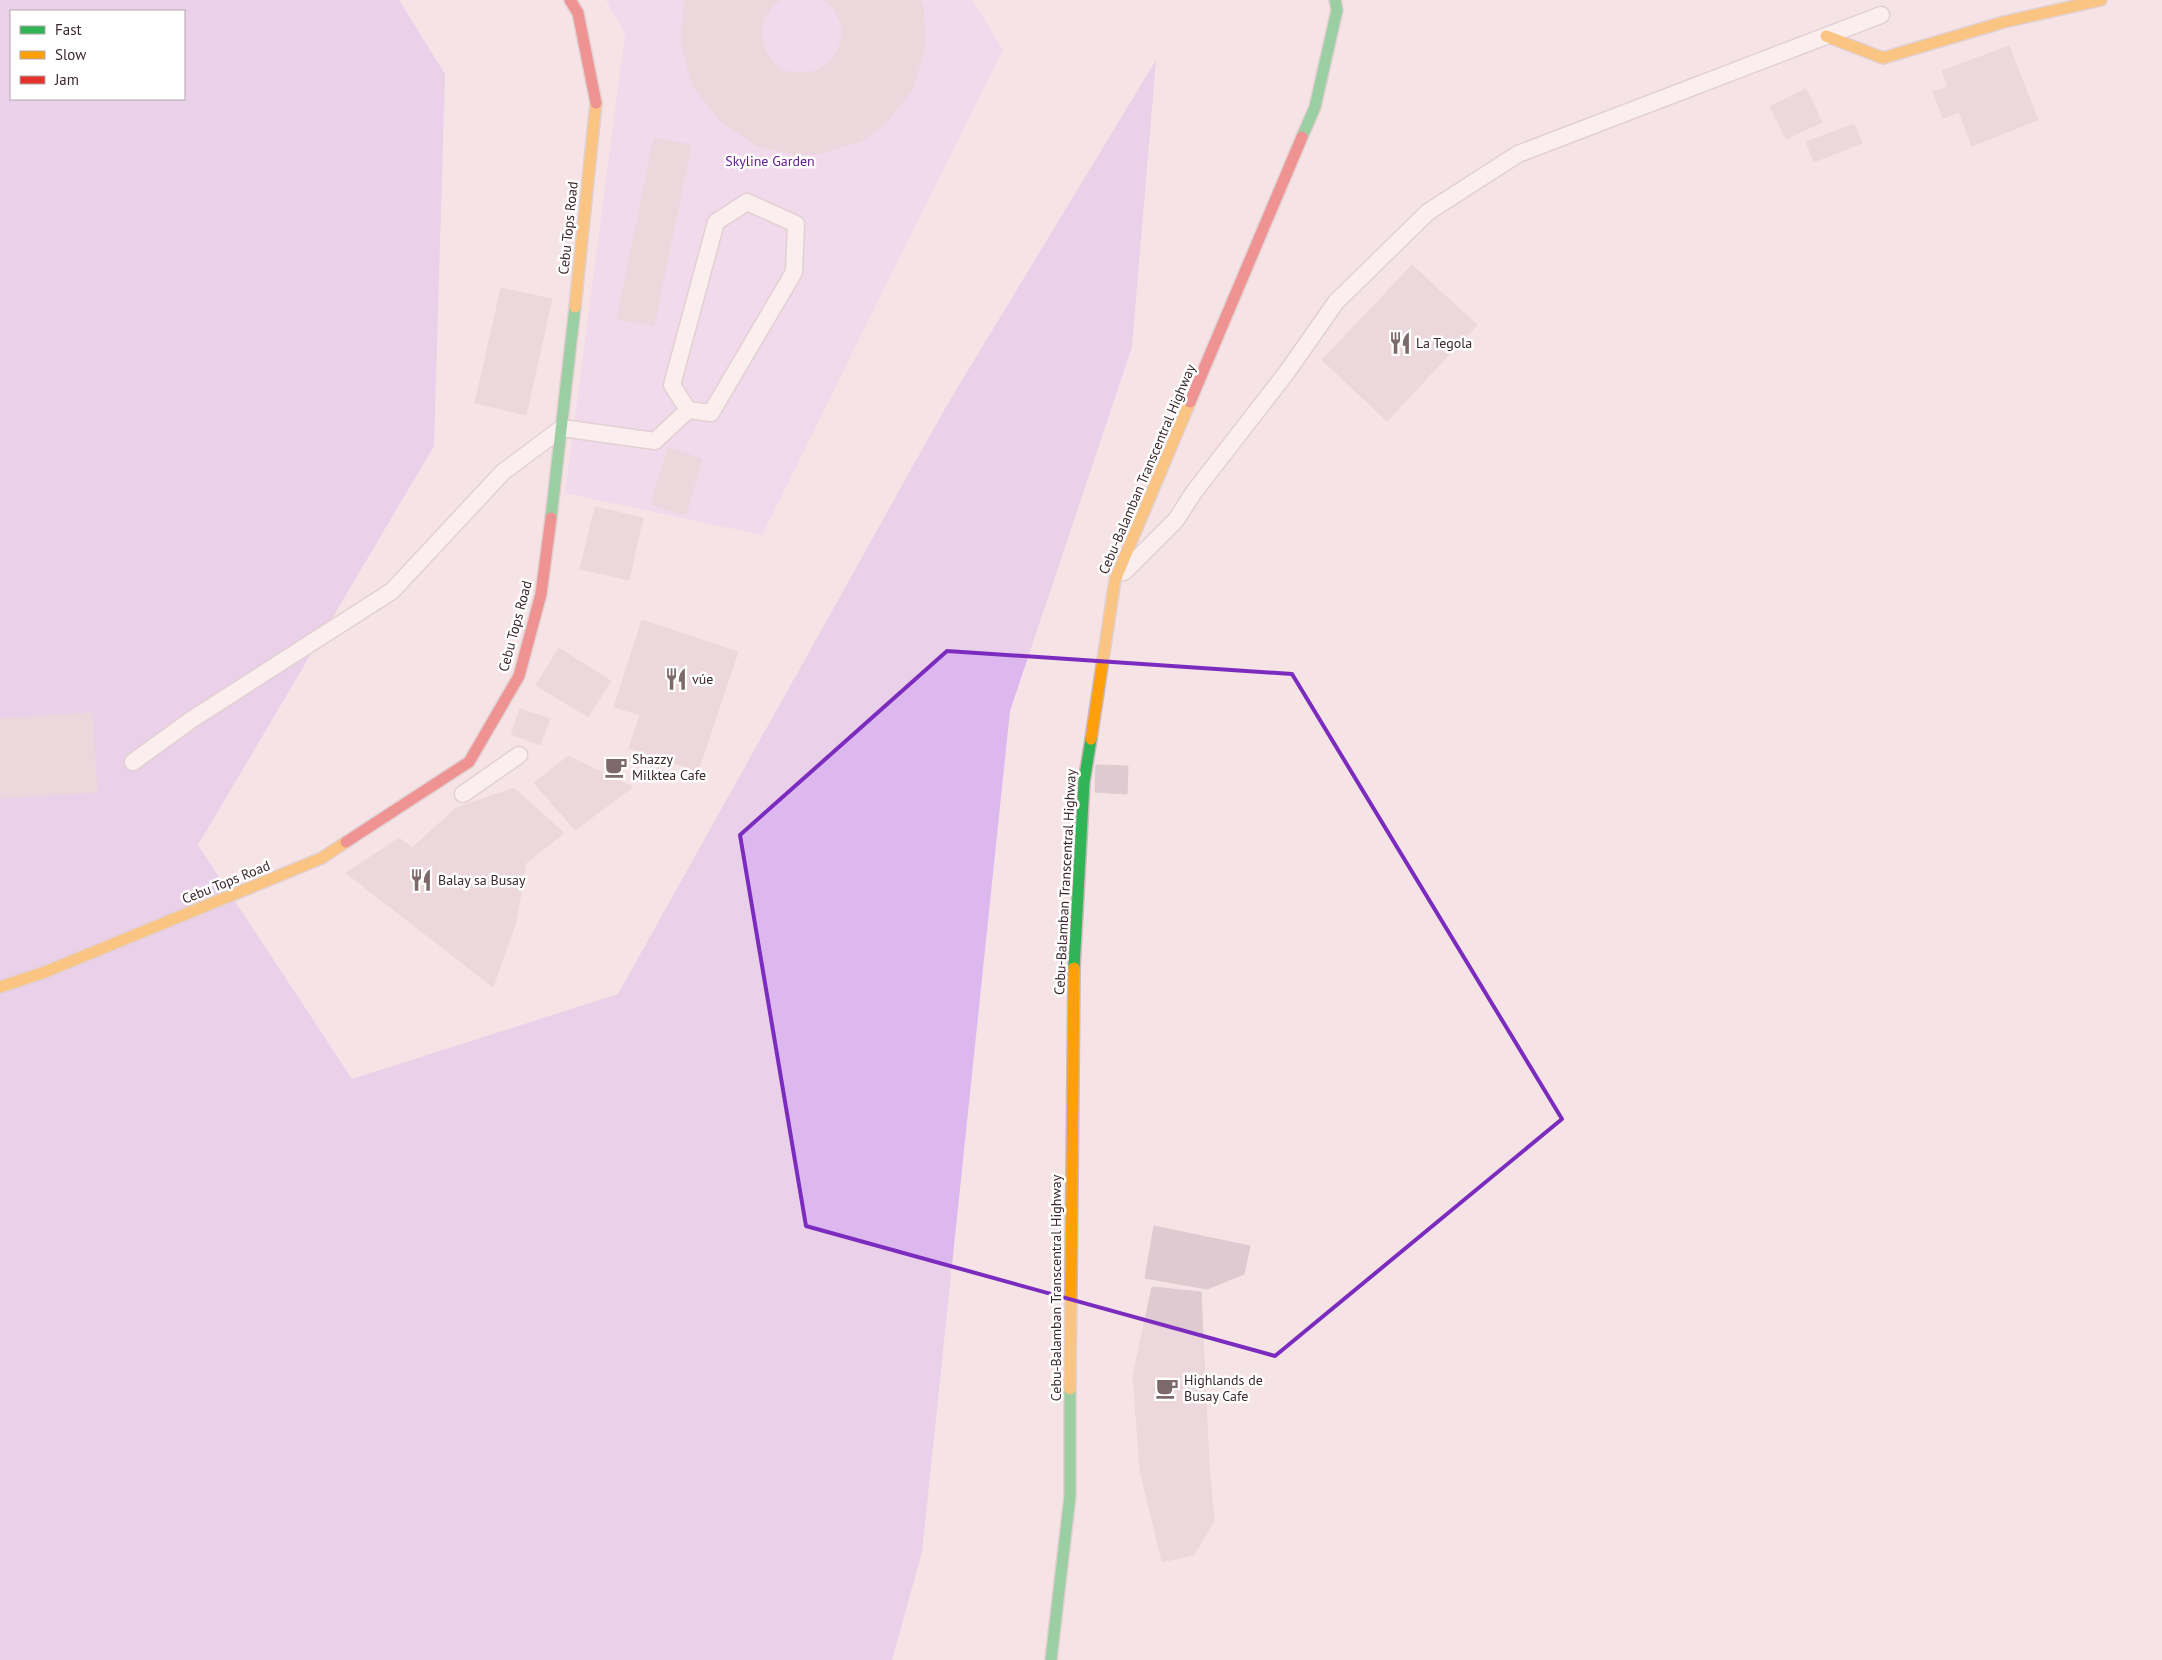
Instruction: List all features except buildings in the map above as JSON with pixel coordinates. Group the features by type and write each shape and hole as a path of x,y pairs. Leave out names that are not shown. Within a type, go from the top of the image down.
{"main road":[{"name":"Cebu Tops Road","path":"0,987 45,972 322,858 469,762 519,676 541,594 562,428 596,104 578,13 570,0"},
{"name":"Cebu-Balamban Transcentral Highway","path":"1051,1660 1070,1496 1073,1059 1076,932 1084,782 1115,580 1315,107 1337,10 1335,0"},
{"path":"1826,36 1883,58 2004,22 2101,0"}],"lane":[{"path":"1115,580 1176,520 1194,492 1286,372 1336,302 1428,212 1518,154 1881,15"},
{"path":"747,202 796,224 794,272 711,413 688,410 672,385 716,222 747,202"},
{"path":"133,762 191,720 392,591 502,472 562,428 655,441 688,410"},
{"path":"463,794 519,754"},
{"path":"469,762 487,778"}],"highlighted area":[{"path":"947,651 1292,674 1562,1119 1275,1356 806,1226 740,835"}],"green space":[{"name":"Skyline Garden","path":"606,0 972,0 1003,50 762,535 565,493 625,34"}],"shaded area":[{"path":"0,0 399,0 445,74 434,446 198,845 352,1079 618,994 947,405 1156,60 1132,347 1010,711 922,1552 892,1660 0,1660"}],"traffic: fast":[{"path":"1302,137 1315,107 1337,10 1335,0"},
{"path":"551,518 575,307"},
{"path":"1074,968 1084,782 1091,739"},
{"path":"1051,1660 1070,1496 1070,1389"}],"traffic: slow":[{"path":"1826,36 1883,58 2004,22 2101,0"},
{"path":"575,307 596,103"},
{"path":"1091,739 1115,580 1190,402"},
{"path":"0,987 45,972 322,858 346,842"},
{"path":"1070,1389 1074,968"}],"traffic: jam":[{"path":"570,0 578,13 596,103"},
{"path":"1190,402 1302,137"},
{"path":"346,842 469,762 519,676 541,594 551,518"}],"place":[{"name":"La Tegola","path":"1400,343"},
{"name":"vúe","path":"676,679"},
{"name":"Shazzy Milktea Cafe","path":"616,767"},
{"name":"Balay sa Busay","path":"421,880"},
{"name":"Highlands de Busay Cafe","path":"1167,1388"}]}
